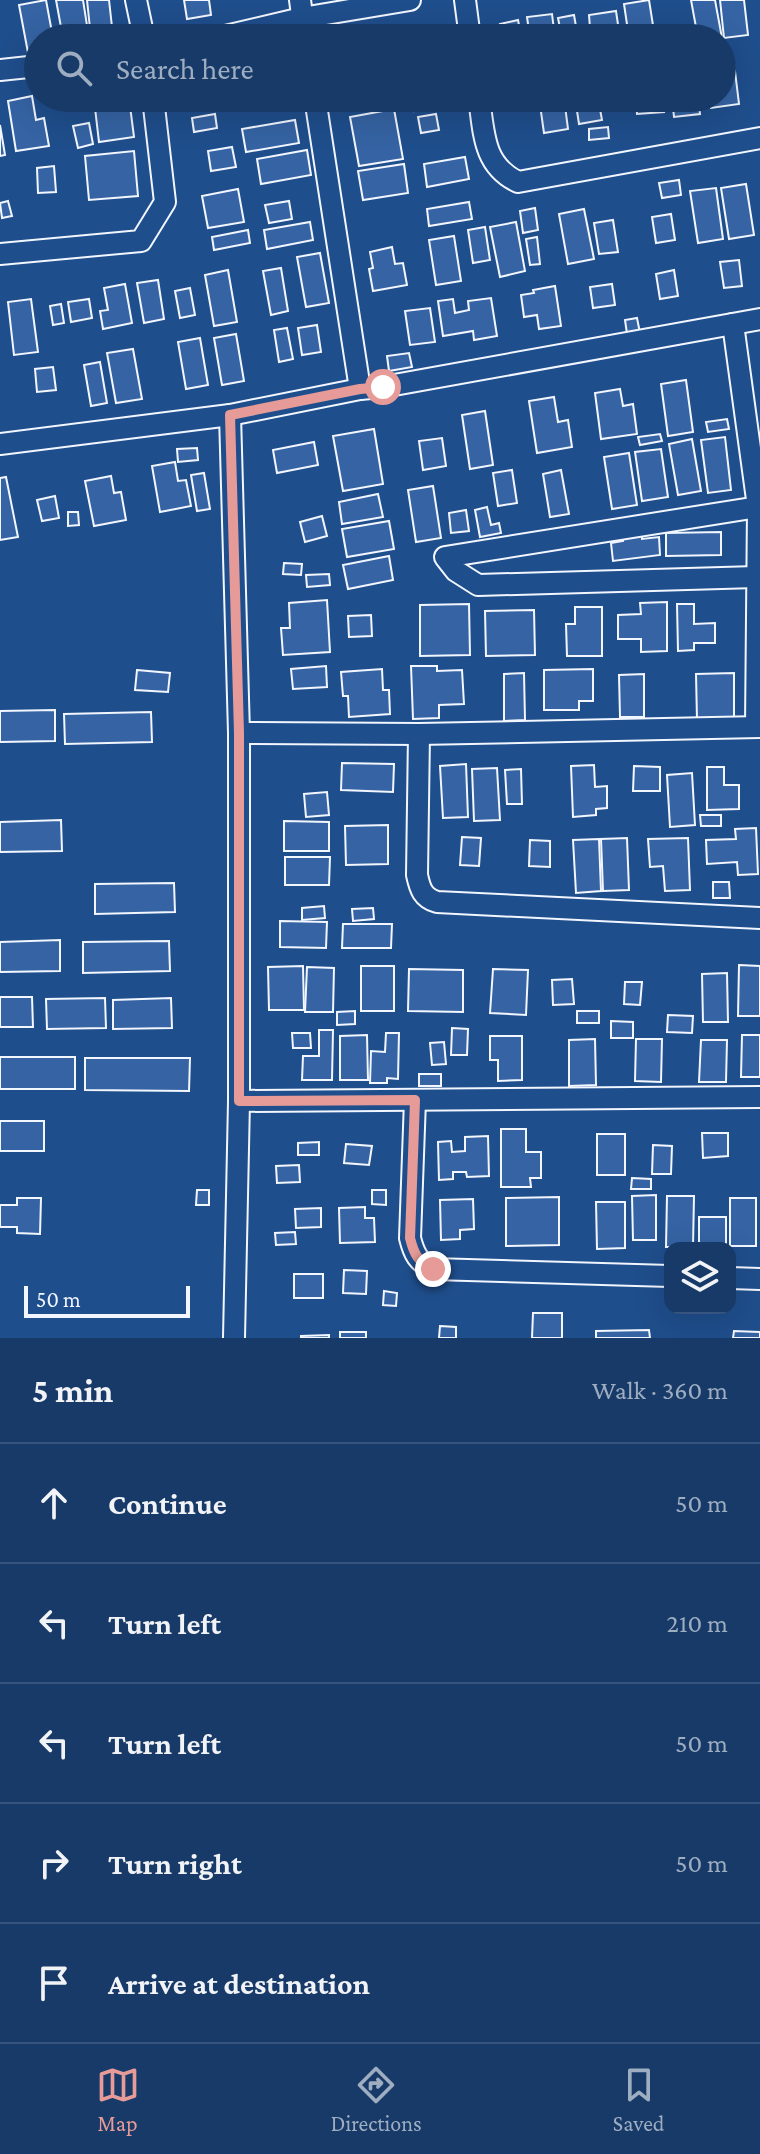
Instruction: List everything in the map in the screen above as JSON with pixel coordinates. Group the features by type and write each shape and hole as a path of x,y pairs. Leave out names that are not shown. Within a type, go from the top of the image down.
{"street":[{"path":"136,0 141,24"},
{"path":"280,24 410,0"},
{"path":"465,0 468,24"},
{"path":"0,70 24,67"},
{"path":"0,254 141,241 165,202 155,112"},
{"path":"317,112 360,389"},
{"path":"481,112 489,155 503,175 518,182 760,138"},
{"path":"0,444 230,415 360,389 760,319"},
{"path":"239,733 419,734 758,727 758,507 733,324"},
{"path":"230,415 239,733 239,1101 234,1338"},
{"path":"756,577 478,585 456,571 445,557 758,507"},
{"path":"419,734 417,875 427,899 437,902 760,918"},
{"path":"239,1101 760,1097"},
{"path":"415,1100 410,1238 413,1252 421,1264 433,1269 664,1276"},
{"path":"736,1278 760,1279"}],"building":[{"path":"46,0 50,24 24,24 24,32 19,5"},
{"path":"56,0 83,0 87,24 60,24"},
{"path":"87,0 109,0 112,24 90,24"},
{"path":"184,0 209,0 211,15 187,19"},
{"path":"649,0 653,24 627,24 624,4"},
{"path":"691,0 715,0 719,24 695,24"},
{"path":"720,0 744,0 748,35 736,36 736,24 723,24"},
{"path":"616,11 618,24 590,24 589,15"},
{"path":"552,14 553,24 528,24 527,17"},
{"path":"574,15 576,24 559,24 558,18"},
{"path":"24,98 24,112 35,112 36,120 44,118 49,146 16,151 8,101"},
{"path":"95,112 131,112 134,137 99,142"},
{"path":"395,112 403,159 359,166 350,117"},
{"path":"541,112 566,112 568,129 544,133"},
{"path":"577,112 601,112 602,120 579,124"},
{"path":"673,112 700,112 700,114 674,117"},
{"path":"215,114 217,128 194,132 192,118"},
{"path":"436,114 439,130 421,133 418,117"},
{"path":"295,120 299,143 246,152 242,129"},
{"path":"89,123 93,144 78,148 73,126"},
{"path":"0,125 5,155 0,156"},
{"path":"608,127 609,138 589,140 589,129"},
{"path":"232,147 236,167 211,171 208,151"},
{"path":"307,150 311,175 261,184 257,159"},
{"path":"134,151 138,196 89,200 85,156"},
{"path":"465,157 469,179 427,187 424,164"},
{"path":"404,164 408,193 363,200 358,171"},
{"path":"54,166 56,192 38,193 37,168"},
{"path":"679,180 681,195 662,198 659,183"},
{"path":"746,184 754,235 729,239 721,188"},
{"path":"716,188 723,239 698,243 690,191"},
{"path":"238,189 244,222 208,228 202,196"},
{"path":"8,201 12,216 2,218 0,203"},
{"path":"289,201 292,219 269,223 265,205"},
{"path":"469,202 472,219 429,226 427,209"},
{"path":"535,208 538,230 523,233 520,211"},
{"path":"584,209 594,259 568,264 559,214"},
{"path":"671,214 675,240 656,243 652,217"},
{"path":"613,220 618,252 599,254 594,223"},
{"path":"310,222 313,240 267,249 264,230"},
{"path":"516,222 525,271 500,277 490,227"},
{"path":"485,227 490,260 473,263 468,230"},
{"path":"248,230 250,243 214,250 212,237"},
{"path":"454,236 461,281 436,285 429,240"},
{"path":"537,237 540,264 530,265 526,239"},
{"path":"392,247 395,264 403,263 407,285 373,291 370,252"},
{"path":"320,253 329,303 306,307 297,257"},
{"path":"739,260 742,286 724,288 720,262"},
{"path":"281,268 288,311 271,315 263,271"},
{"path":"228,270 237,322 214,326 205,275"},
{"path":"674,270 678,296 660,299 656,274"},
{"path":"158,280 164,319 144,323 137,283"},
{"path":"125,284 132,323 103,329 100,311 108,310 104,288"},
{"path":"612,284 615,305 593,308 590,287"},
{"path":"555,286 561,326 539,329 537,315 524,317 521,295"},
{"path":"190,288 195,315 180,318 175,291"},
{"path":"491,298 497,336 474,340 473,331 443,336 438,301 453,299 455,313 469,310 468,301"},
{"path":"31,299 38,352 14,355 8,302"},
{"path":"89,299 92,318 71,322 68,302"},
{"path":"61,304 64,323 53,325 50,306"},
{"path":"430,308 435,342 410,345 405,311"},
{"path":"637,318 640,333 627,334 625,320"},
{"path":"317,325 321,352 302,355 298,328"},
{"path":"287,328 293,359 279,362 274,330"},
{"path":"236,334 244,381 222,385 214,338"},
{"path":"200,338 208,385 186,389 178,342"},
{"path":"133,349 142,399 116,403 107,353"},
{"path":"409,353 412,367 389,371 387,356"},
{"path":"100,362 107,403 91,406 84,365"},
{"path":"53,367 56,390 37,392 35,369"},
{"path":"686,380 693,432 668,436 661,384"},
{"path":"620,389 623,406 633,404 637,434 601,439 595,393"},
{"path":"554,397 558,422 568,420 572,447 537,453 529,401"},
{"path":"485,411 493,465 470,469 462,415"},
{"path":"727,419 729,429 708,432 706,422"},
{"path":"374,429 383,484 343,491 333,436"},
{"path":"660,434 662,441 640,445 638,437"},
{"path":"725,437 731,490 708,493 701,440"},
{"path":"442,438 446,466 423,470 419,441"},
{"path":"692,439 701,491 678,495 669,444"},
{"path":"314,442 318,465 277,473 273,450"},
{"path":"197,448 198,460 178,462 177,449"},
{"path":"661,449 668,497 642,501 635,452"},
{"path":"629,453 637,505 612,509 604,457"},
{"path":"175,462 178,481 186,480 191,506 160,512 152,466"},
{"path":"512,470 517,503 498,506 493,473"},
{"path":"561,470 569,514 550,517 543,474"},
{"path":"204,473 210,509 197,511 191,475"},
{"path":"111,476 114,493 121,492 126,520 94,526 85,481"},
{"path":"6,477 18,537 0,540 0,478"},
{"path":"433,486 441,538 416,542 408,490"},
{"path":"378,494 383,517 342,524 339,502"},
{"path":"55,496 59,518 42,521 37,500"},
{"path":"487,507 491,525 499,523 501,533 480,537 475,510"},
{"path":"466,510 469,531 451,533 449,513"},
{"path":"68,512 78,512 79,525 68,526"},
{"path":"322,516 327,536 305,542 300,522"},
{"path":"389,521 394,549 347,557 342,529"},
{"path":"721,532 721,555 666,556 666,533"},
{"path":"642,534 642,539 659,537 660,555 613,561 611,543 623,541 623,536"},
{"path":"389,556 393,580 348,589 343,565"},
{"path":"284,563 302,564 301,575 283,574"},
{"path":"329,574 330,585 307,587 306,575"},
{"path":"327,600 330,652 283,655 281,628 290,628 289,603"},
{"path":"667,602 667,651 641,652 641,639 618,639 618,615 641,614 640,603"},
{"path":"469,604 470,655 420,656 420,605"},
{"path":"677,604 694,604 694,624 715,623 715,643 694,643 694,650 678,651"},
{"path":"575,607 602,607 602,656 567,656 566,624 575,624"},
{"path":"534,610 535,655 486,656 485,611"},
{"path":"371,615 372,636 349,637 348,616"},
{"path":"326,666 327,687 293,689 291,669"},
{"path":"411,666 437,666 437,671 462,670 464,704 439,705 439,718 413,719"},
{"path":"382,669 383,690 389,690 390,714 349,717 348,696 343,696 341,672"},
{"path":"593,669 593,701 579,701 579,710 544,710 544,670"},
{"path":"137,670 170,673 168,692 135,690"},
{"path":"524,673 525,720 504,721 504,674"},
{"path":"734,673 734,720 697,720 696,674"},
{"path":"644,674 644,717 620,717 619,675"},
{"path":"55,710 55,741 0,742 0,711"},
{"path":"151,712 152,742 65,744 64,714"},
{"path":"342,763 394,764 393,792 341,790"},
{"path":"466,764 468,817 443,818 440,766"},
{"path":"594,765 595,787 607,786 607,808 596,809 596,815 573,817 571,766"},
{"path":"634,766 660,767 660,791 633,791"},
{"path":"707,767 724,767 724,785 739,785 739,809 707,810"},
{"path":"497,768 500,820 474,821 472,769"},
{"path":"521,769 522,804 507,804 505,770"},
{"path":"692,773 695,825 670,827 667,775"},
{"path":"327,792 329,815 306,817 304,794"},
{"path":"700,815 721,815 721,826 701,826"},
{"path":"61,820 62,851 0,852 0,822"},
{"path":"284,821 329,822 329,851 284,851"},
{"path":"388,825 388,864 346,865 345,826"},
{"path":"756,828 758,874 738,875 737,862 707,864 706,840 736,839 735,829"},
{"path":"462,837 481,838 479,866 460,865"},
{"path":"627,838 629,890 603,891 601,839"},
{"path":"688,838 690,890 665,891 663,866 650,867 648,839"},
{"path":"599,839 601,891 576,893 573,840"},
{"path":"530,840 550,841 550,867 529,866"},
{"path":"285,857 330,857 329,885 285,885"},
{"path":"713,882 729,882 730,898 713,898"},
{"path":"174,883 175,912 95,914 95,884"},
{"path":"324,906 325,918 302,920 302,908"},
{"path":"373,908 374,919 353,921 352,909"},
{"path":"280,921 327,922 326,948 280,947"},
{"path":"343,924 392,924 391,948 342,948"},
{"path":"60,940 60,971 0,972 0,942"},
{"path":"169,941 170,971 83,973 83,942"},
{"path":"739,965 760,966 760,1016 738,1016"},
{"path":"303,966 304,1010 269,1010 268,967"},
{"path":"361,966 394,966 394,1011 361,1011"},
{"path":"307,967 334,968 333,1012 305,1012"},
{"path":"409,969 463,970 463,1012 408,1011"},
{"path":"493,969 528,970 526,1015 490,1013"},
{"path":"727,973 728,1022 703,1022 702,974"},
{"path":"572,979 574,1004 553,1005 552,980"},
{"path":"625,982 642,982 640,1005 624,1004"},
{"path":"0,997 32,997 33,1027 0,1027"},
{"path":"105,998 106,1028 47,1029 46,999"},
{"path":"171,998 172,1028 113,1029 113,1000"},
{"path":"355,1011 355,1024 337,1025 337,1012"},
{"path":"577,1011 599,1011 599,1023 577,1023"},
{"path":"668,1015 693,1016 692,1033 667,1032"},
{"path":"611,1021 633,1022 633,1038 611,1038"},
{"path":"452,1028 468,1029 467,1055 451,1055"},
{"path":"319,1030 333,1030 332,1080 302,1080 303,1056 319,1056"},
{"path":"292,1033 310,1033 311,1048 293,1048"},
{"path":"386,1033 399,1033 398,1079 387,1078 387,1083 370,1083 371,1051 385,1052"},
{"path":"367,1035 368,1080 340,1080 340,1036"},
{"path":"742,1035 760,1035 760,1077 741,1077"},
{"path":"490,1036 522,1036 522,1080 498,1081 498,1060 490,1060"},
{"path":"595,1039 596,1085 569,1086 569,1040"},
{"path":"636,1039 662,1039 661,1082 635,1081"},
{"path":"701,1040 727,1040 726,1082 699,1082"},
{"path":"444,1042 446,1064 432,1065 430,1043"},
{"path":"0,1057 75,1057 75,1089 0,1089"},
{"path":"85,1058 190,1058 189,1091 85,1090"},
{"path":"419,1074 441,1074 441,1086 419,1086"},
{"path":"0,1121 44,1121 44,1151 0,1151"},
{"path":"501,1129 526,1129 526,1152 541,1152 541,1178 530,1178 531,1187 501,1187"},
{"path":"702,1133 728,1133 728,1156 703,1158"},
{"path":"597,1134 625,1134 625,1175 597,1175"},
{"path":"488,1136 489,1176 467,1177 466,1172 453,1172 453,1179 439,1180 438,1142 451,1141 452,1152 465,1151 465,1137"},
{"path":"319,1142 319,1155 298,1155 298,1143"},
{"path":"346,1144 372,1146 369,1165 344,1163"},
{"path":"653,1145 672,1146 671,1174 652,1174"},
{"path":"299,1165 300,1182 277,1183 276,1166"},
{"path":"632,1178 651,1179 651,1189 631,1189"},
{"path":"197,1190 209,1190 209,1205 196,1205"},
{"path":"372,1190 386,1190 386,1205 372,1204"},
{"path":"656,1195 656,1240 633,1240 632,1196"},
{"path":"667,1196 694,1196 693,1242 666,1242"},
{"path":"559,1197 559,1245 506,1246 506,1198"},
{"path":"17,1198 41,1198 40,1234 17,1233 17,1227 0,1227 0,1205 17,1205"},
{"path":"730,1198 756,1198 756,1246 736,1246 736,1242 730,1242"},
{"path":"473,1199 474,1229 460,1230 460,1239 441,1240 440,1200"},
{"path":"596,1202 625,1202 625,1248 597,1249"},
{"path":"365,1207 365,1218 374,1218 375,1242 340,1243 339,1208"},
{"path":"321,1208 321,1227 296,1228 295,1209"},
{"path":"699,1217 726,1217 726,1242 699,1242"},
{"path":"295,1232 296,1244 276,1245 275,1233"},
{"path":"344,1270 367,1271 366,1294 343,1293"},
{"path":"294,1274 323,1274 323,1298 294,1298"},
{"path":"384,1291 397,1293 396,1306 383,1305"},
{"path":"533,1313 562,1313 562,1338 532,1338"},
{"path":"440,1326 456,1327 456,1338 439,1338"},
{"path":"649,1330 650,1338 596,1338 596,1331"},
{"path":"734,1331 760,1332 760,1338 733,1338"},
{"path":"340,1332 366,1332 366,1338 340,1338"},
{"path":"329,1335 329,1338 301,1338 301,1336"}],"route":[{"path":"383,387 230,415 239,733 239,1101 415,1100 410,1238 413,1252 421,1264 433,1269"}]}
